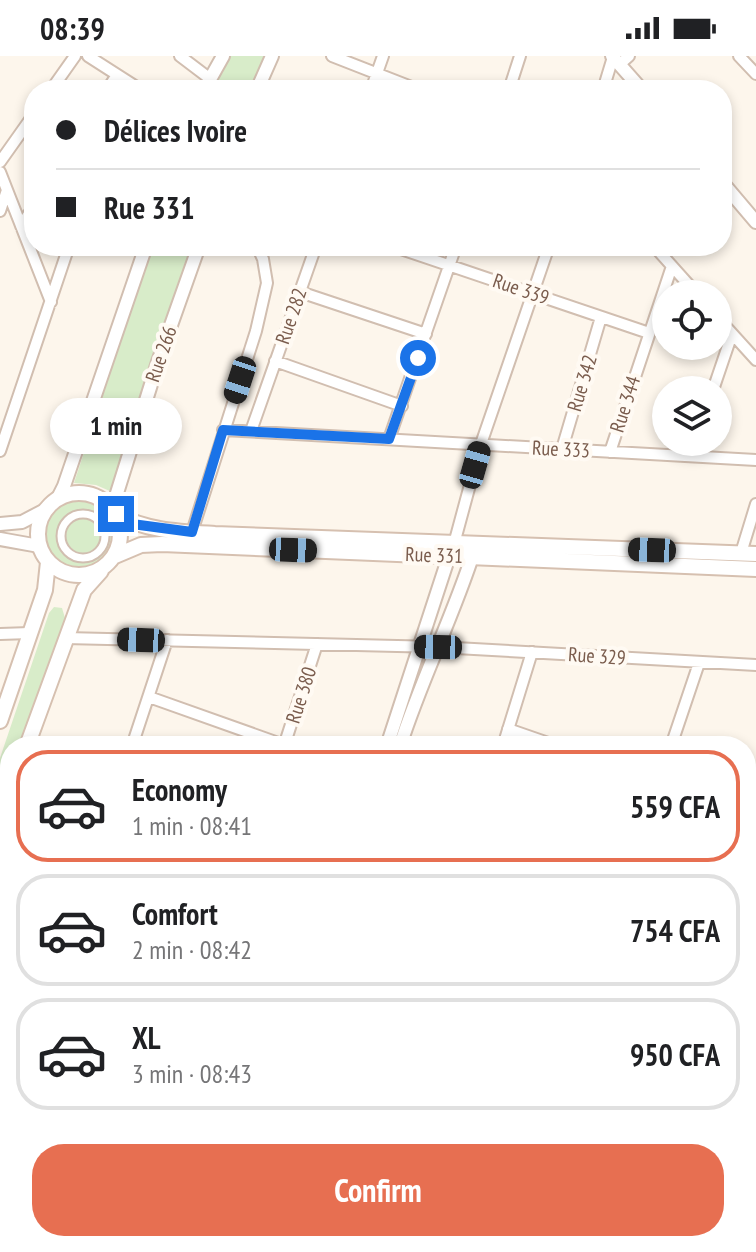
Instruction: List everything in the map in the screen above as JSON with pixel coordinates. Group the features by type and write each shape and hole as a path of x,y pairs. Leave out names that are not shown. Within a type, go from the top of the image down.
{"main road":[{"name":"Rue 331","path":"58,498 74,492 91,494 106,502 114,512 132,524 192,532 451,550"},
{"path":"58,498 45,510 38,527 39,546 48,562 60,571 75,575 90,574 103,568"},
{"path":"31,736 84,590 115,556 121,536 114,512"},
{"name":"Rue 331","path":"115,556 141,545 162,544 749,553"},
{"name":"Rue 331","path":"474,550 756,569"},
{"path":"0,721 45,590 48,562"}],"street":[{"path":"88,56 125,80"},
{"path":"180,56 202,80"},
{"path":"208,80 223,56"},
{"path":"261,80 272,56"},
{"path":"332,56 394,80"},
{"path":"375,80 383,56"},
{"path":"512,80 520,56"},
{"path":"739,56 756,74"},
{"path":"57,80 72,57"},
{"path":"608,80 618,58 634,80"},
{"path":"114,80 117,75"},
{"path":"0,162 24,128"},
{"path":"0,172 24,234"},
{"path":"0,211 7,190"},
{"path":"732,194 756,222"},
{"path":"21,226 24,221"},
{"path":"33,256 51,302"},
{"path":"0,451 66,256"},
{"path":"58,498 143,256"},
{"name":"Rue 266","path":"114,512 158,362 195,256"},
{"path":"192,532 256,331 267,283 262,256"},
{"name":"Rue 282","path":"251,431 313,256"},
{"name":"Rue 339","path":"422,256 649,333"},
{"path":"389,439 452,256"},
{"path":"390,736 421,647 481,444 545,256"},
{"path":"663,256 684,280"},
{"name":"Rue 344","path":"610,452 672,266"},
{"path":"300,292 426,334"},
{"name":"Rue 342","path":"562,449 601,317"},
{"path":"732,334 756,360"},
{"path":"275,361 402,406"},
{"name":"Rue 333","path":"223,430 652,454"},
{"name":"Rue 333","path":"691,456 756,460"},
{"path":"749,553 756,504"},
{"path":"0,524 22,522 45,510"},
{"path":"73,517 93,517 105,533 102,546 93,556 71,555 62,543 63,528 73,517"},
{"path":"0,539 39,546"},
{"path":"403,736 474,550"},
{"path":"0,634 30,633"},
{"name":"Rue 329","path":"65,638 438,647 756,665"},
{"path":"135,736 167,640"},
{"name":"Rue 380","path":"287,736 317,644"},
{"path":"506,736 532,652"},
{"path":"674,736 699,663"},
{"path":"149,697 259,736"},
{"path":"508,729 528,736"}],"green space":[{"path":"229,56 270,56 260,80 216,80"},
{"path":"149,256 192,256 112,492 96,485 74,483"},
{"path":"79,497 98,503 108,513 114,532 108,551 98,561 79,567 60,561 50,551 44,532 50,513 60,503"},
{"path":"54,607 62,608 65,618 24,736 7,736 49,613"}],"route":[{"path":"116,514 132,524 192,532 223,430 389,439 418,358"}]}
